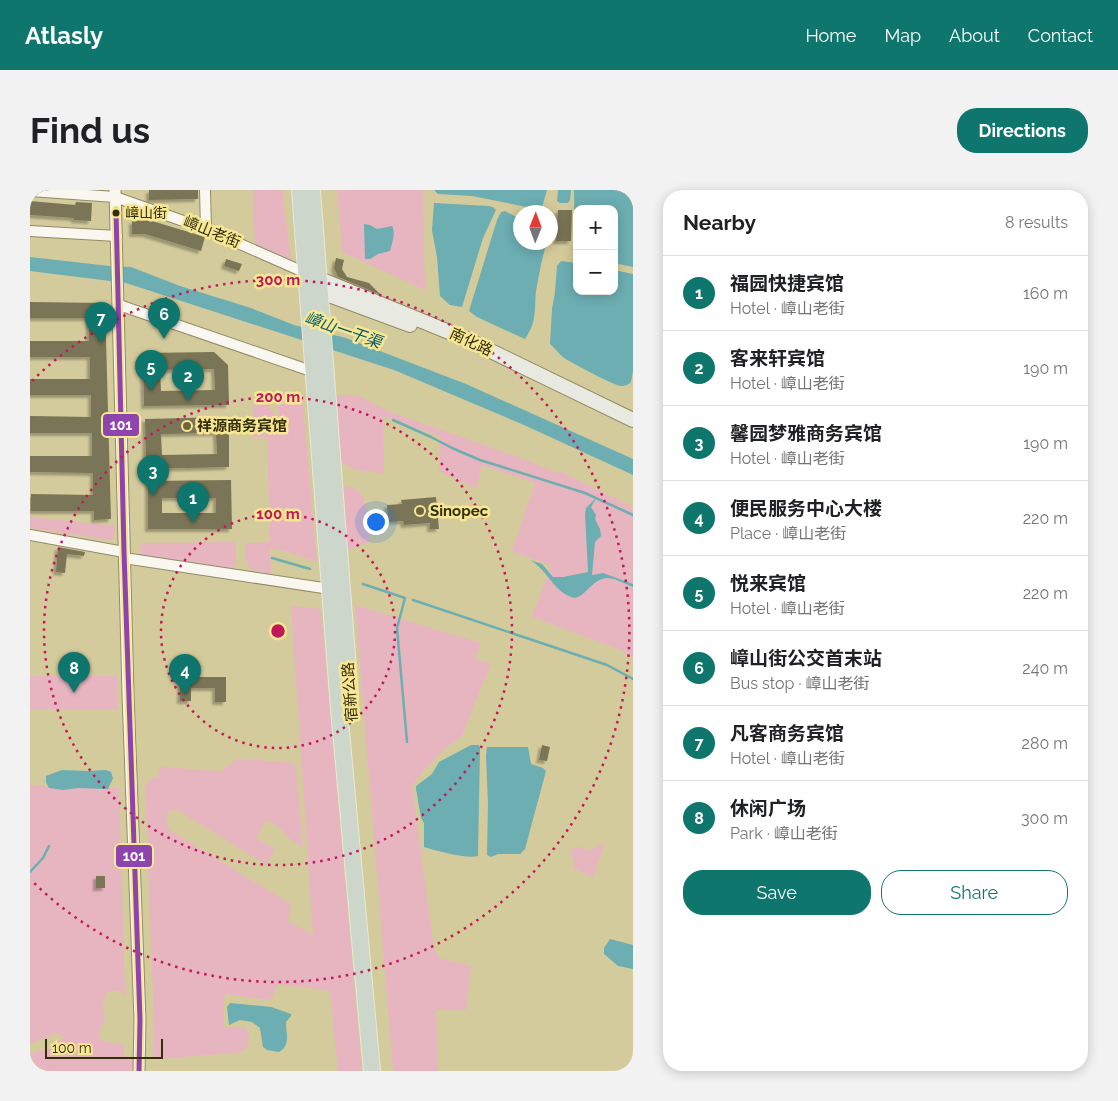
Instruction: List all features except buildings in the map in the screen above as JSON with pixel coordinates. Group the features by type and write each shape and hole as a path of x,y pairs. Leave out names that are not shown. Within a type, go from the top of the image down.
{"highway":[{"path":"300,190 313,282"},
{"path":"312,190 313,282"},
{"name":"宿新公路","path":"313,282 330,589 372,1071"},
{"name":"宿新公路","path":"319,371 384,1071"}],"main road":[{"name":"南化路","path":"313,282 466,339 633,420"},
{"name":"南化路","path":"313,282 465,348 633,430"}],"street":[{"path":"205,190 206,229"},
{"name":"嶂山老街","path":"30,191 115,194 206,229 313,282"},
{"path":"115,194 124,555 140,1020 139,1071"},
{"path":"30,231 117,239"},
{"path":"118,301 319,371"},
{"path":"30,535 124,555 330,589"}],"shaded area":[{"path":"253,190 282,190 291,261 255,244"},
{"path":"337,190 423,190 425,290 342,252"},
{"path":"282,392 302,394 317,562 270,548 271,574 250,569 246,560 246,543 270,542 267,437 254,437 253,402 268,405 277,418 278,401"},
{"path":"335,395 357,395 388,411 532,462 557,473 560,471 633,507 633,657 618,649 532,617 551,566 512,551 535,483 482,465 476,488 439,471 440,436 383,416 384,473 353,468 342,462 339,458"},
{"path":"341,485 355,489 361,494 367,507 369,542 346,550"},
{"path":"30,517 115,526 114,538 108,540 30,528"},
{"path":"236,542 236,564 230,568 142,555 140,553 141,543"},
{"path":"355,605 481,643 475,659 491,663 462,736 442,751 412,786 434,948 439,958 471,966 466,1010 436,1010 438,1071 393,1071"},
{"path":"291,606 321,609 362,1071 338,1071 330,991 278,984 272,998 267,1000 226,994 224,998 224,1027 246,1027 249,1038 245,1050 235,1053 154,1059 145,787 150,780 158,777 160,767 222,771 235,760 293,763 296,767 303,847 290,839 279,827 266,820 256,838 275,849 266,865 179,811 173,810 169,812 167,816 168,829 291,904 288,921 313,935"},
{"path":"30,676 118,676 118,709 30,709"},
{"path":"30,785 119,788 125,995 118,990 107,992 103,1003 105,1021 100,1028 99,1037 103,1041 124,1045 124,1056 135,1059 135,1071 30,1071 30,1054 50,1047 63,1038 59,1033 30,1044"},
{"path":"605,842 593,878 574,868 570,850 579,846 587,851"}],"water":[{"path":"434,190 547,190 543,205 517,205 472,196 438,194"},
{"path":"558,190 571,190 568,203 557,201"},
{"path":"574,190 633,190 633,267 618,264 618,205 574,205"},
{"path":"434,203 488,206 496,210 483,238 462,307 450,305 440,296 437,257 432,230"},
{"path":"505,211 513,215 513,250 545,250 537,285 534,319 525,339 477,317 469,311 501,212"},
{"path":"364,224 377,229 392,226 394,235 390,251 378,254 370,259 365,259"},
{"path":"30,257 131,267 180,286 251,308 294,325 346,338 466,384 633,459 633,475 524,425 394,370 126,283 30,271"},
{"path":"561,261 573,262 573,295 618,295 618,271 633,274 633,371 631,382 628,385 617,385 583,369 564,358 550,344 557,266"},
{"path":"597,497 591,507 596,515 595,519 601,536 595,542 592,575 603,573 633,584 633,587 614,579 604,578 574,598 561,591 542,569 530,560 542,564 553,577 588,572 585,514 586,508"},
{"path":"471,745 479,745 480,748 478,856 459,856 424,847 424,823 421,818 416,786 432,774 439,762"},
{"path":"487,747 528,747 531,764 546,771 525,849 520,854 498,854 491,857 487,855"},
{"path":"62,770 106,770 111,772 113,778 108,789 78,788 63,790 49,788 46,776"},
{"path":"610,939 633,945 633,969 618,966 604,954 604,948"},
{"path":"230,1003 271,1007 291,1014 286,1022 287,1039 283,1049 279,1052 267,1050 263,1047 260,1028 252,1022 240,1020 229,1025 227,1007"}],"waterway":[{"path":"393,420 480,460 585,493 633,515"},
{"path":"272,558 310,569"},
{"path":"363,584 405,598 397,628 407,742"},
{"path":"413,600 607,665 633,679"},
{"path":"30,872 43,858 49,846"}],"transit line":[{"name":"101","path":"116,210 124,552 140,1020 139,1071"}],"place":[{"name":"嶂山街","path":"116,213"},
{"name":"嶂山街公交首末站","path":"164,339"},
{"name":"凡客商务宾馆","path":"101,343"},
{"name":"悦来宾馆","path":"151,391"},
{"name":"客来轩宾馆","path":"188,401"},
{"name":"祥源商务宾馆","path":"187,426"},
{"name":"馨园梦雅商务宾馆","path":"153,496"},
{"name":"Sinopec","path":"420,511"},
{"name":"福园快捷宾馆","path":"193,523"},
{"name":"休闲广场","path":"74,693"},
{"name":"便民服务中心大楼","path":"185,695"}],"water label":[{"name":"嶂山一干渠","path":"343,330"}]}
